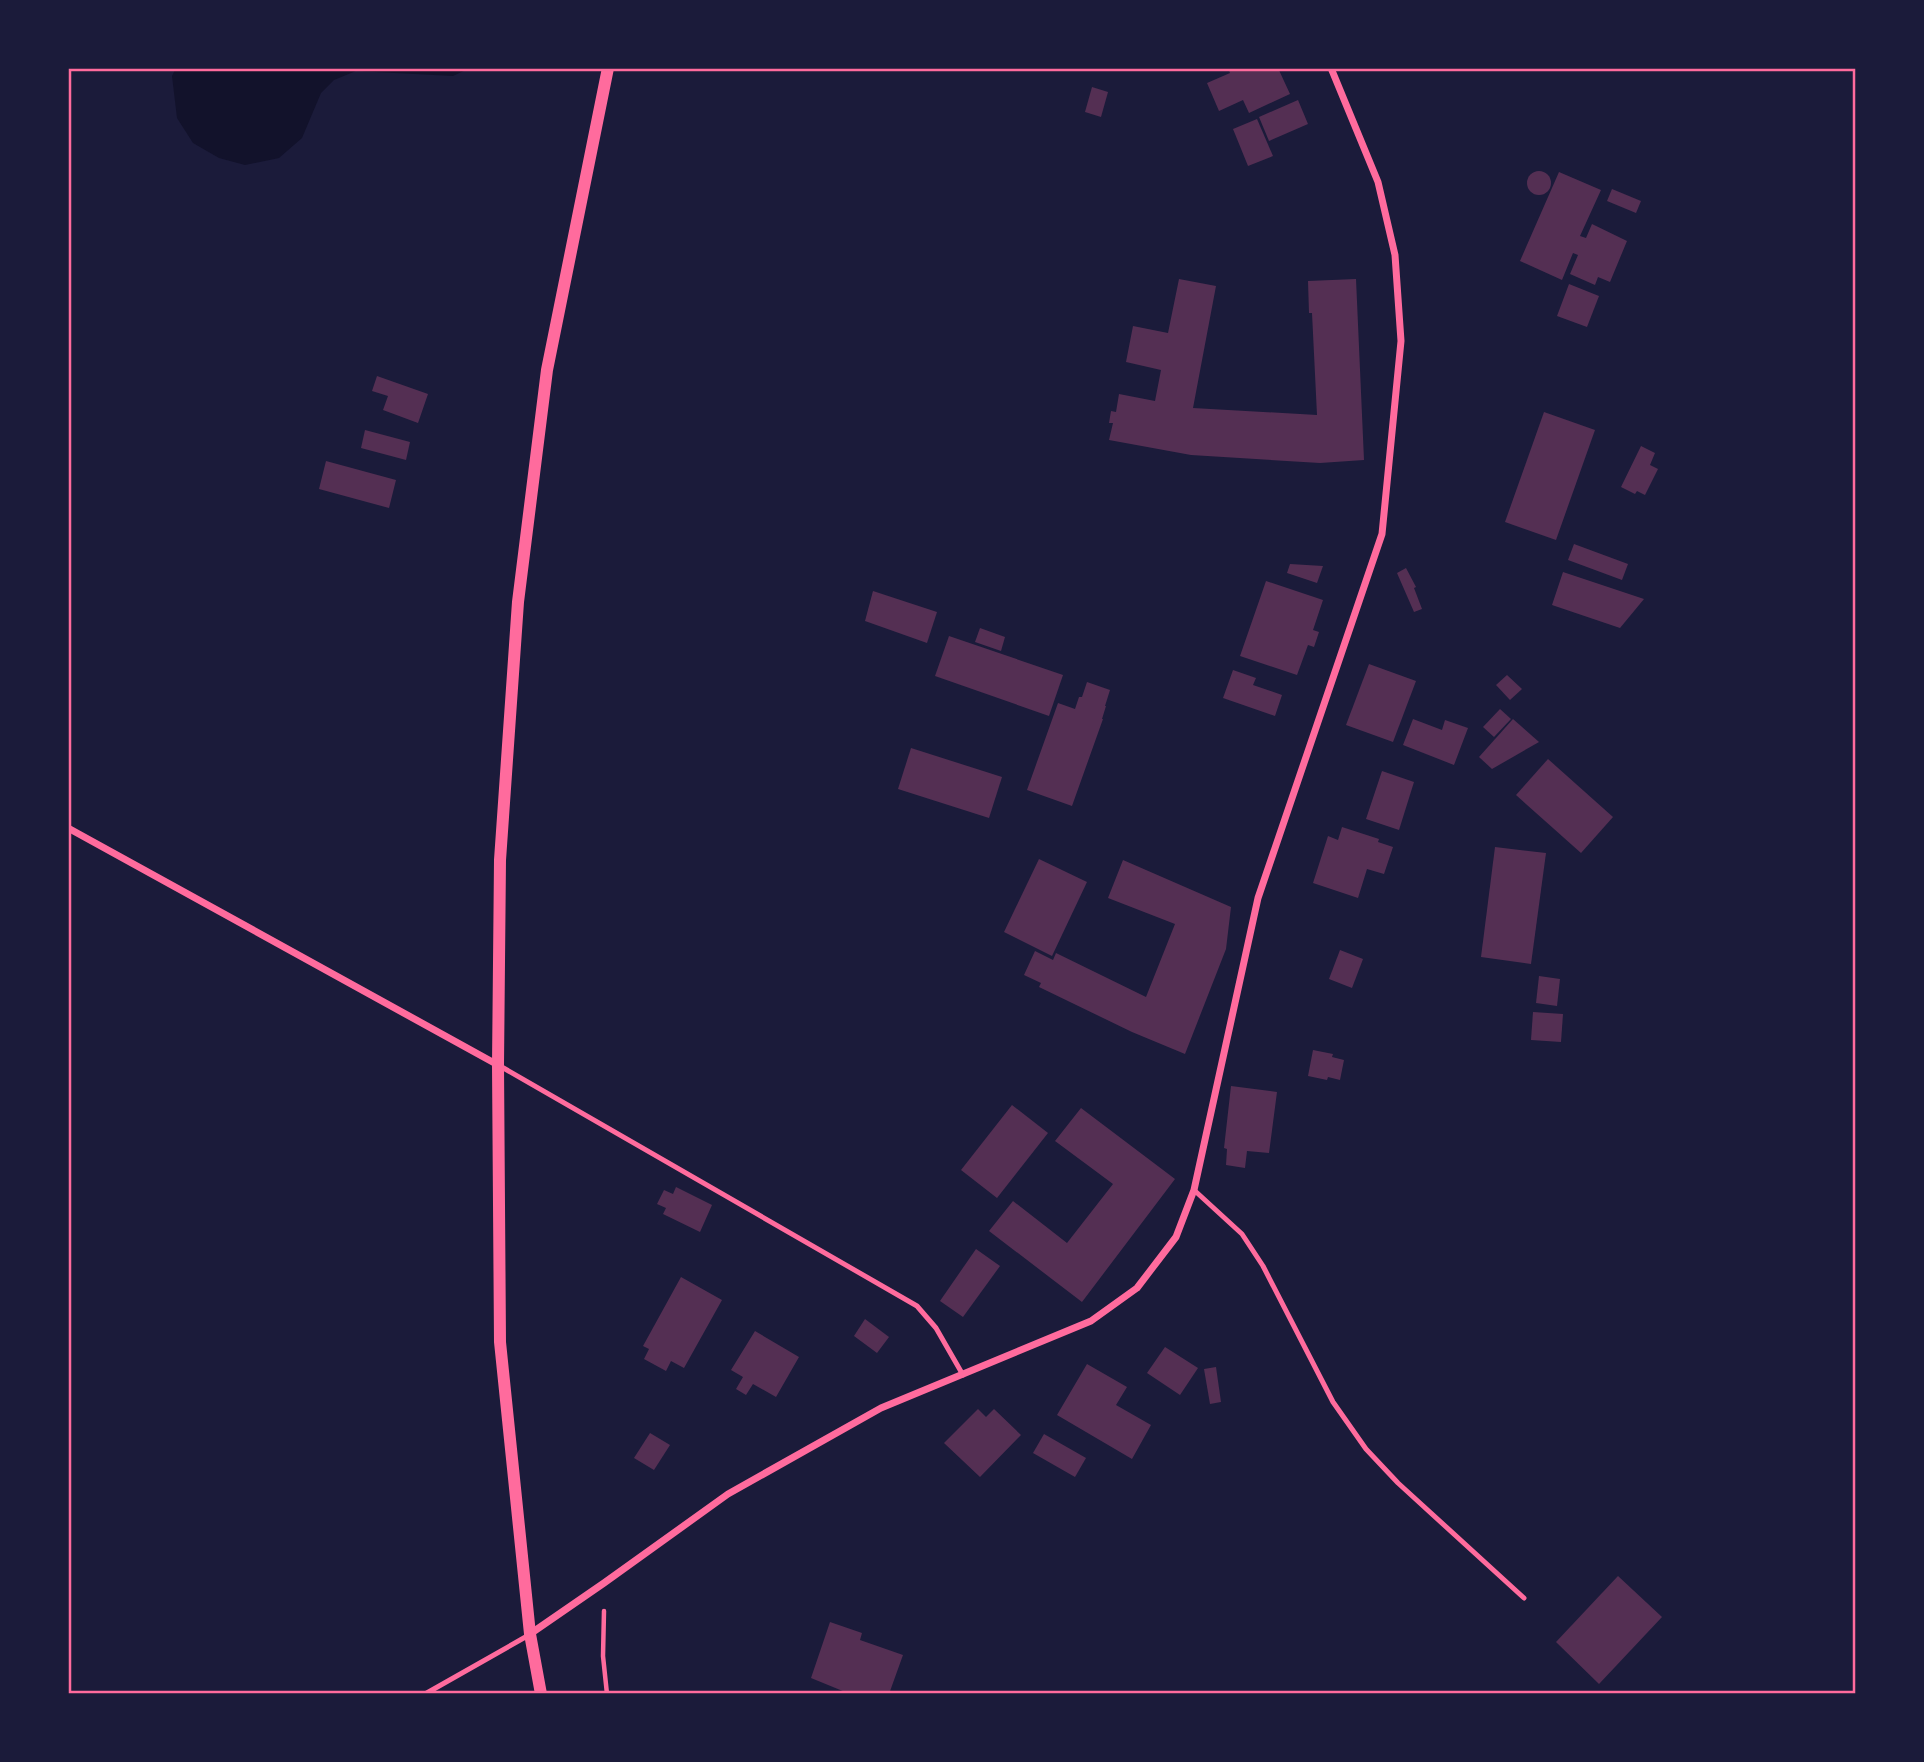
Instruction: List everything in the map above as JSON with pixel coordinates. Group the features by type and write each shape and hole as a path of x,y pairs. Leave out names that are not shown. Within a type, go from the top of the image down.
{"street":[{"path":"541,1694 530,1634 500,1342 500,860 518,602 547,370 608,68"},
{"path":"530,1634 728,1494 881,1408 1091,1321 1137,1289 1176,1237 1194,1190 1258,898 1382,534 1401,341 1395,255 1378,182 1331,68"},
{"path":"68,828 498,1065"}],"lane":[{"path":"498,1065 917,1307 936,1328 963,1375"},
{"path":"1194,1190 1242,1234 1263,1266 1333,1402 1367,1449 1398,1483 1524,1598"},
{"path":"425,1694 530,1634"}],"path":[{"path":"604,1583 603,1656 607,1694"}],"shaded area":[{"path":"176,68 470,68 453,76 356,71 334,80 321,93 302,138 279,158 245,165 219,158 193,143 177,118 172,76"}],"building":[{"path":"1228,68 1278,68 1290,94 1249,113 1243,100 1219,111 1207,83 1230,73"},
{"path":"1092,87 1108,92 1101,117 1085,112"},
{"path":"1298,100 1308,124 1269,141 1259,117"},
{"path":"1257,119 1273,156 1248,166 1233,129"},
{"path":"1539,171 1550,178 1551,183 1544,194 1539,195 1528,188 1527,183 1534,172"},
{"path":"1559,172 1601,190 1580,236 1586,238 1592,224 1627,241 1610,282 1598,277 1595,285 1570,274 1578,255 1573,253 1562,280 1520,261"},
{"path":"1612,189 1641,201 1636,213 1607,201"},
{"path":"1179,279 1216,286 1193,408 1317,415 1308,281 1356,279 1364,460 1320,463 1191,455 1109,440 1113,423 1109,423 1111,411 1116,412 1119,394 1155,401 1161,370 1126,362 1133,326 1168,333"},
{"path":"1569,284 1599,296 1587,327 1557,316"},
{"path":"377,376 428,394 418,423 383,410 388,396 372,391"},
{"path":"1544,412 1595,430 1556,540 1505,522"},
{"path":"365,430 410,442 406,460 361,448"},
{"path":"1641,446 1655,453 1650,465 1658,469 1645,495 1637,491 1635,494 1621,487"},
{"path":"326,461 396,480 389,508 319,489"},
{"path":"1574,544 1628,564 1622,580 1568,560"},
{"path":"1290,564 1323,566 1317,583 1287,573"},
{"path":"1406,568 1416,587 1414,588 1422,609 1414,612 1397,573"},
{"path":"1563,572 1644,599 1620,628 1552,605"},
{"path":"1266,581 1323,600 1313,630 1319,632 1314,647 1308,645 1297,675 1240,656"},
{"path":"873,591 937,612 927,643 865,621"},
{"path":"980,628 1005,637 1001,651 975,642"},
{"path":"949,636 1063,675 1049,716 935,676"},
{"path":"1369,664 1416,681 1393,742 1346,725"},
{"path":"1233,670 1256,678 1253,685 1282,695 1275,716 1223,698"},
{"path":"1507,675 1522,689 1510,700 1496,685"},
{"path":"1087,682 1110,690 1103,719 1072,806 1027,790 1058,703 1075,709"},
{"path":"1500,709 1511,719 1494,737 1483,727"},
{"path":"1413,719 1442,730 1445,720 1468,728 1454,765 1403,745"},
{"path":"1513,719 1539,742 1492,769 1479,757"},
{"path":"911,748 1002,777 989,818 898,789"},
{"path":"1548,759 1613,817 1581,853 1516,795"},
{"path":"1382,771 1414,782 1399,830 1366,819"},
{"path":"1342,827 1379,839 1378,842 1393,847 1384,874 1367,869 1358,898 1313,883 1328,836 1338,840"},
{"path":"1495,847 1546,853 1531,964 1481,957"},
{"path":"1039,859 1087,882 1052,956 1004,932"},
{"path":"1123,860 1231,907 1226,949 1185,1054 1132,1032 1039,987 1041,983 1024,975 1035,951 1053,960 1056,953 1146,997 1175,924 1108,898"},
{"path":"1340,950 1363,959 1352,988 1329,979"},
{"path":"1539,976 1560,979 1557,1006 1536,1003"},
{"path":"1533,1012 1563,1014 1561,1042 1531,1040"},
{"path":"1313,1050 1333,1054 1332,1057 1344,1060 1340,1080 1308,1076"},
{"path":"1231,1086 1277,1092 1269,1153 1247,1151 1245,1168 1226,1165 1227,1149 1224,1148"},
{"path":"1012,1105 1048,1133 997,1198 961,1170"},
{"path":"1081,1108 1175,1179 1082,1302 989,1231 1013,1201 1067,1243 1113,1184 1055,1141"},
{"path":"676,1187 712,1205 700,1232 663,1214 666,1208 657,1204 664,1190 673,1194"},
{"path":"976,1249 1000,1266 963,1317 940,1301"},
{"path":"681,1277 722,1300 684,1368 671,1361 666,1371 644,1359 649,1349 643,1346"},
{"path":"865,1319 889,1337 877,1353 854,1336"},
{"path":"755,1331 799,1357 776,1397 753,1384 746,1395 736,1389 743,1377 731,1370"},
{"path":"1165,1347 1198,1368 1180,1395 1147,1373"},
{"path":"1087,1364 1127,1387 1116,1405 1151,1425 1132,1459 1057,1415"},
{"path":"1216,1367 1221,1402 1210,1404 1204,1369"},
{"path":"978,1409 986,1417 994,1409 1021,1435 980,1477 944,1443"},
{"path":"650,1433 670,1445 654,1470 634,1458"},
{"path":"1044,1434 1086,1458 1075,1477 1033,1453"},
{"path":"1618,1576 1662,1617 1599,1684 1556,1642"},
{"path":"830,1622 862,1633 860,1640 903,1655 889,1694 850,1694 811,1678"}]}
